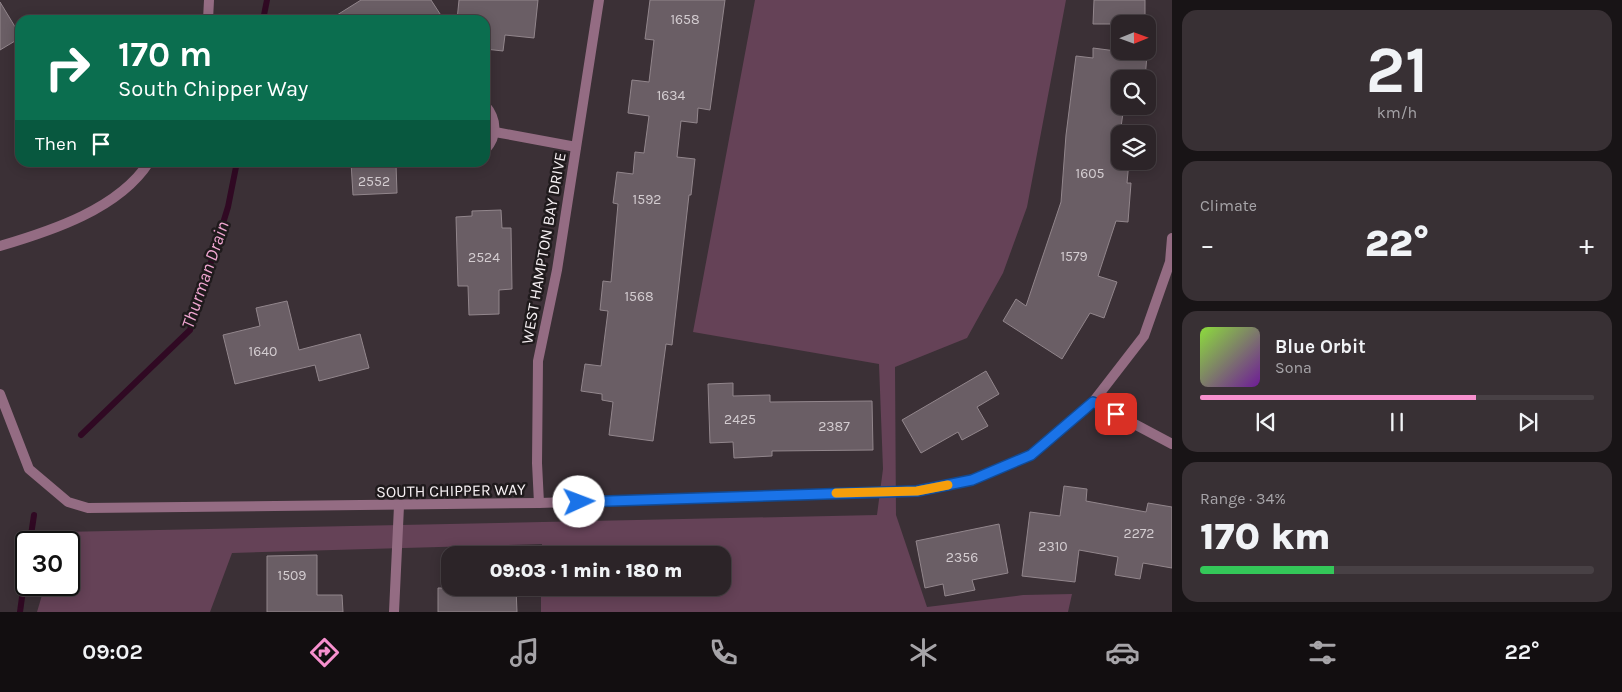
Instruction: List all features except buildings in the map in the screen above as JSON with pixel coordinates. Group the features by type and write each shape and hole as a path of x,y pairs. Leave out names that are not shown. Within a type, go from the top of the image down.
{"street":[{"path":"208,15 209,0"},
{"name":"WEST HAMPTON BAY DRIVE","path":"539,503 537,462 538,361 556,270 599,0"},
{"path":"490,111 495,122 495,132 490,144"},
{"path":"495,132 576,147"},
{"path":"0,246 39,234 92,210 122,193 145,167"},
{"name":"SOUTH CHIPPER WAY","path":"0,394 29,468 68,502 88,508 399,506 917,491 972,480 1031,455 1093,402 1144,336 1170,262 1172,238"},
{"path":"1093,402 1172,444"},
{"path":"394,612 399,506"}],"shaded area":[{"path":"755,0 1066,0 1027,207 1003,273 967,338 895,367 896,515 927,607 1023,595 1072,594 1068,612 541,612 541,596 731,596 731,546 542,546 542,544 232,553 210,612 37,612 42,596 80,596 80,532 877,515 883,469 879,364 693,332"}],"waterway":[{"name":"Thurman Drain","path":"264,15 267,0"},
{"name":"Thurman Drain","path":"81,435 190,330 228,207 236,167"},
{"name":"Thurman Drain","path":"32,531 34,515"},
{"name":"Thurman Drain","path":"20,612 22,596"}],"slow traffic":[{"path":"836,493 917,491 948,485"}],"route":[{"path":"579,502 917,491 972,480 1031,455 1093,402 1116,414"}]}
